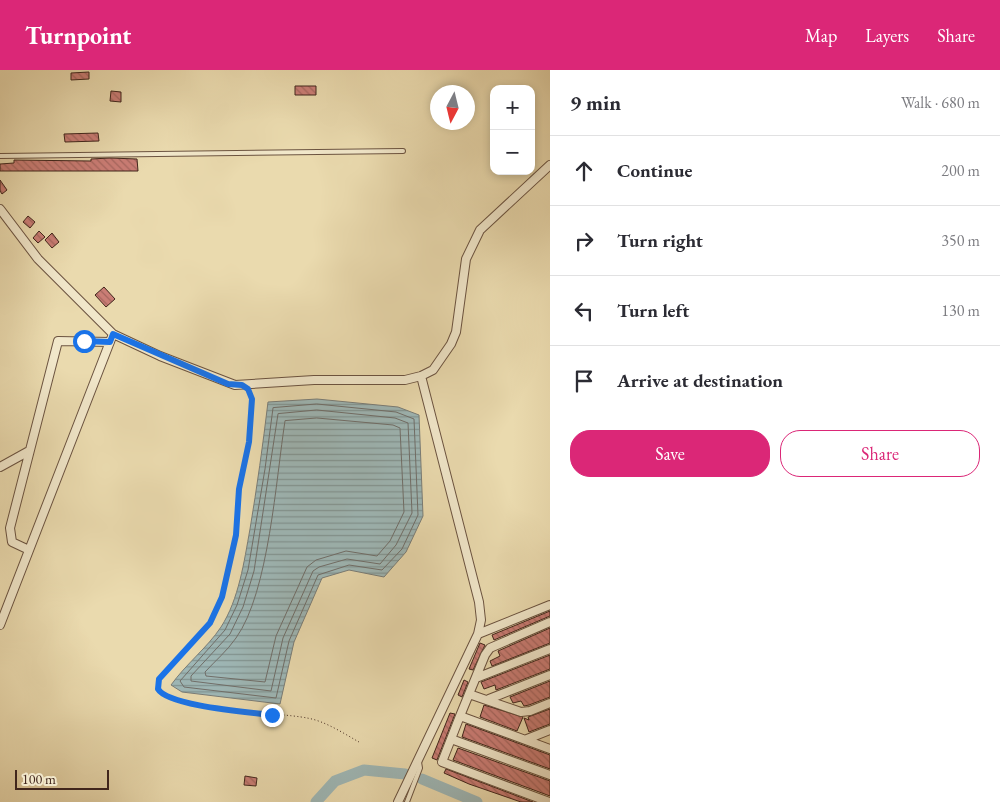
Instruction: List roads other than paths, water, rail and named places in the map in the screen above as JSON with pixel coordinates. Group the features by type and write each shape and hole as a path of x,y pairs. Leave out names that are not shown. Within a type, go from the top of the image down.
{"street":[{"path":"29,550 12,542 10,536 29,451 58,341 111,338 228,384 242,385 323,380 387,381 421,376 438,366 454,338 466,259 480,230 550,165"},
{"path":"0,208 38,259 111,338"},
{"path":"0,626 111,338"},
{"path":"398,802 478,634 481,620 479,602 421,376"},
{"path":"0,467 29,451"},
{"path":"478,634 550,605"},
{"path":"549,802 442,762 469,694 490,648 550,622"},
{"path":"476,678 550,649"},
{"path":"489,699 550,675"},
{"path":"469,694 489,699 521,712 530,711 550,703"},
{"path":"460,716 550,749"},
{"path":"527,739 550,730"},
{"path":"452,738 550,775"}],"lane":[{"path":"0,156 403,152"},
{"path":"407,802 420,768 418,758"}],"water":[{"path":"317,399 398,407 419,415 423,516 406,552 384,577 349,570 322,578 294,642 280,704 182,692 171,685 221,627 237,592 250,529 268,402"}],"waterway":[{"path":"316,802 335,781 364,770 405,774"},
{"path":"422,779 477,802"}]}
